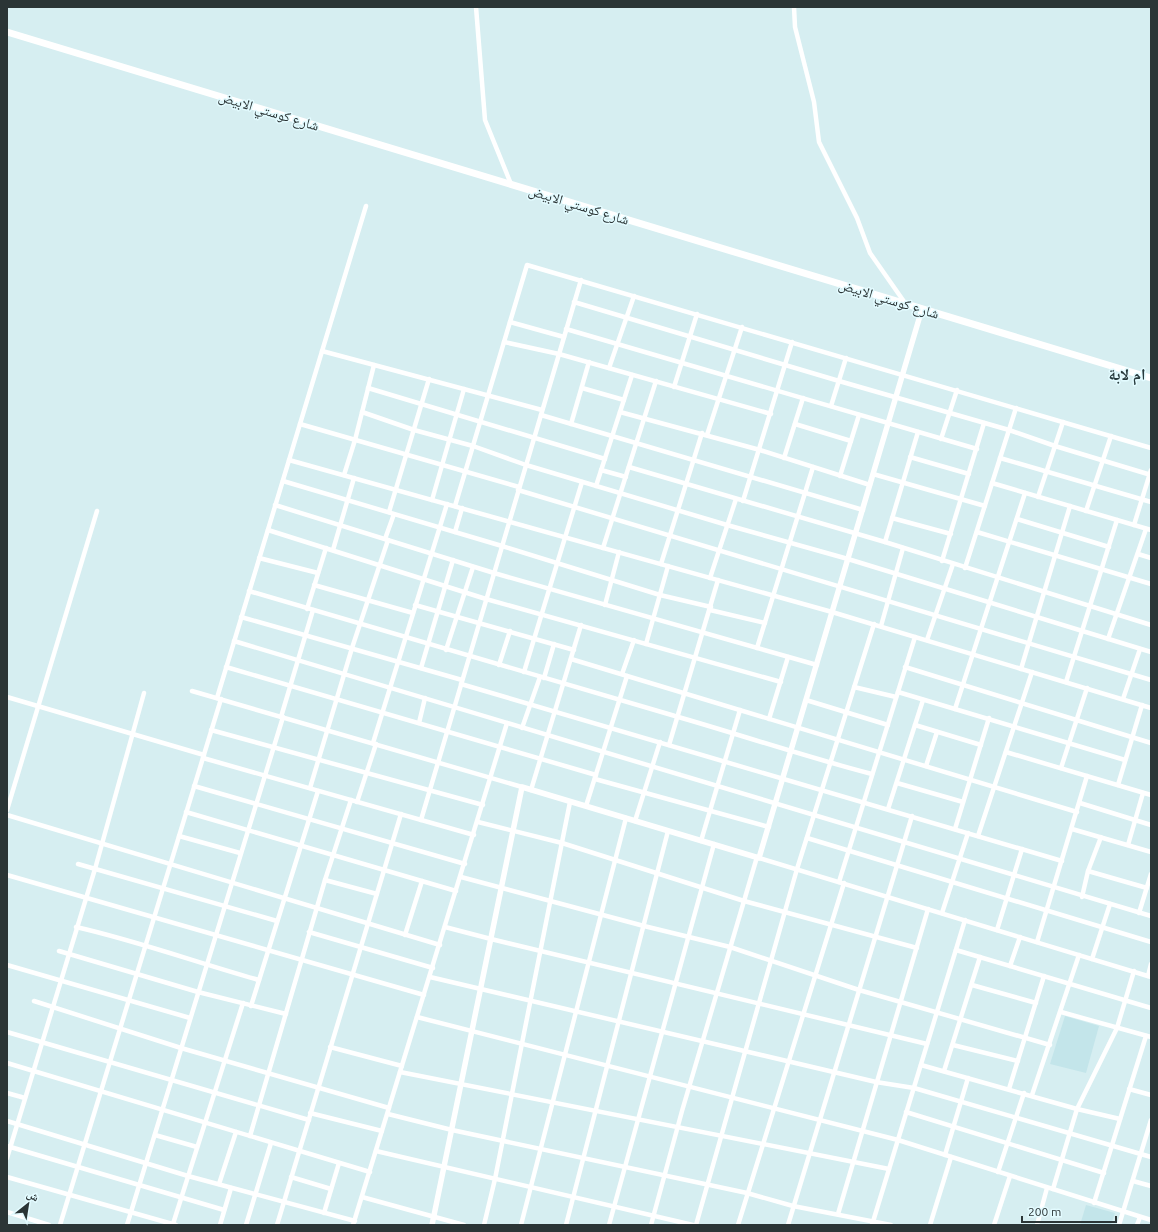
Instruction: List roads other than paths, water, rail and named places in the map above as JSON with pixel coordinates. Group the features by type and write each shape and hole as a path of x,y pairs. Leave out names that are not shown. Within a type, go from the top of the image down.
{"highway":[{"name":"شارع كوستي الابيض","path":"7,32 1151,378"}],"main road":[{"path":"432,1225 522,787 758,858 791,752 922,309"}],"street":[{"path":"476,7 485,120 512,184"},
{"path":"794,7 795,27 814,102 819,142 857,218 870,253 905,303"},
{"path":"60,1225 212,730 226,667 366,206"},
{"path":"455,506 527,265 903,374 1151,448"},
{"path":"421,820 581,280"},
{"path":"609,368 634,296"},
{"path":"574,302 1150,473 1134,525"},
{"path":"674,386 697,314"},
{"path":"510,322 564,337"},
{"path":"661,564 694,460 718,399 742,327"},
{"path":"566,329 976,449"},
{"path":"504,342 589,362 771,414"},
{"path":"743,501 752,477 792,342"},
{"path":"322,351 488,395 542,412 571,424 863,510"},
{"path":"831,406 846,358"},
{"path":"571,424 589,362"},
{"path":"344,475 355,440 374,365"},
{"path":"596,486 632,375"},
{"path":"310,788 320,760 352,648 380,565 396,490 429,379"},
{"path":"603,548 656,381"},
{"path":"368,388 605,459"},
{"path":"582,388 624,400"},
{"path":"432,500 464,389"},
{"path":"941,439 957,390"},
{"path":"784,458 803,398"},
{"path":"965,568 1016,408"},
{"path":"362,412 414,430 473,446 526,465 620,494 848,559 1151,652"},
{"path":"620,412 644,417 760,450 870,485"},
{"path":"840,476 859,415"},
{"path":"1038,497 1063,422"},
{"path":"942,561 984,423"},
{"path":"300,424 466,472 574,507 782,568 935,616 1151,680"},
{"path":"795,424 851,441"},
{"path":"885,542 918,432"},
{"path":"1086,511 1111,436"},
{"path":"910,457 969,474"},
{"path":"1000,458 1151,502"},
{"path":"289,460 774,595 1151,708"},
{"path":"629,467 885,542 1151,626"},
{"path":"757,648 813,467"},
{"path":"601,470 626,476"},
{"path":"873,474 985,506"},
{"path":"333,550 354,478"},
{"path":"282,482 440,527 660,595 765,624"},
{"path":"524,672 556,563 582,482"},
{"path":"992,483 1149,529 1129,578 1108,639"},
{"path":"955,709 1025,493"},
{"path":"710,578 736,499"},
{"path":"357,802 382,712 447,504"},
{"path":"275,505 494,573 816,666"},
{"path":"1021,669 1070,506"},
{"path":"455,532 462,508"},
{"path":"7,810 97,511"},
{"path":"892,518 951,534"},
{"path":"1017,519 1109,547"},
{"path":"1066,682 1117,520"},
{"path":"268,530 464,592 781,682"},
{"path":"977,532 1151,584"},
{"path":"306,609 326,548"},
{"path":"881,626 903,548"},
{"path":"605,605 619,552"},
{"path":"1138,554 1151,558"},
{"path":"259,558 318,573"},
{"path":"421,668 453,560"},
{"path":"927,640 953,564"},
{"path":"446,650 472,566"},
{"path":"646,644 668,566"},
{"path":"669,744 718,580"},
{"path":"314,585 413,613"},
{"path":"249,591 499,666 678,716 791,752 872,774"},
{"path":"415,605 438,610 574,650"},
{"path":"127,1225 231,882 274,747 290,685 313,610"},
{"path":"241,617 398,661 555,712 724,760 1062,861"},
{"path":"376,1151 694,1225 707,1185 797,869 874,624"},
{"path":"531,790 581,625"},
{"path":"499,666 510,631"},
{"path":"738,1225 830,925 848,852 915,637"},
{"path":"586,806 619,700 624,675 634,640"},
{"path":"234,641 1082,897 1151,916"},
{"path":"522,728 554,644"},
{"path":"1123,699 1140,649"},
{"path":"770,719 788,657"},
{"path":"571,659 880,751 1077,812"},
{"path":"226,667 447,731 644,792 768,827"},
{"path":"905,667 1151,742"},
{"path":"978,836 1032,672"},
{"path":"854,687 923,700 989,718 1125,760"},
{"path":"1062,768 1087,688"},
{"path":"192,691 522,787"},
{"path":"7,1158 9,1146 34,1071 95,869 144,693"},
{"path":"7,698 133,734 265,776 474,835"},
{"path":"419,723 425,698"},
{"path":"806,700 888,725"},
{"path":"888,809 923,700"},
{"path":"1118,785 1142,705"},
{"path":"701,840 740,710"},
{"path":"955,829 989,718"},
{"path":"7,1121 188,1176 324,1213 354,1223 478,822 507,723"},
{"path":"915,725 981,745"},
{"path":"212,730 483,805"},
{"path":"926,766 937,732"},
{"path":"635,821 660,742"},
{"path":"1006,752 1151,795"},
{"path":"1037,942 1087,776"},
{"path":"897,784 963,802"},
{"path":"194,786 465,864"},
{"path":"251,1006 318,791"},
{"path":"1128,845 1144,793"},
{"path":"250,1136 316,908 351,800"},
{"path":"484,1225 495,1179 570,802"},
{"path":"1080,803 1151,825"},
{"path":"186,812 456,891"},
{"path":"7,814 102,844 440,945"},
{"path":"277,1225 401,814"},
{"path":"788,1225 912,816"},
{"path":"521,1225 626,818"},
{"path":"478,822 615,858 744,901 917,948"},
{"path":"1072,828 1151,852"},
{"path":"566,1225 668,831"},
{"path":"942,913 968,833"},
{"path":"179,836 240,853"},
{"path":"1082,897 1088,871 1101,837"},
{"path":"807,838 897,867 1151,942"},
{"path":"609,1225 714,844"},
{"path":"996,930 1022,849"},
{"path":"651,1225 702,1041 758,858 1149,976 1151,964"},
{"path":"78,864 277,921"},
{"path":"1088,871 1146,888"},
{"path":"1139,913 1151,874"},
{"path":"7,875 86,899 424,995"},
{"path":"461,877 644,926 730,947 859,990 1050,1045"},
{"path":"325,880 377,894"},
{"path":"405,935 422,881"},
{"path":"1092,959 1110,904"},
{"path":"838,1214 928,909"},
{"path":"872,1223 965,920"},
{"path":"77,927 145,945 206,966 259,980"},
{"path":"445,927 491,940 927,1044"},
{"path":"309,932 433,968"},
{"path":"1010,966 1020,937"},
{"path":"956,950 1151,1008"},
{"path":"59,951 198,992 286,1014"},
{"path":"1032,1095 1079,955"},
{"path":"944,1071 980,957"},
{"path":"7,965 190,1018"},
{"path":"1053,1189 1077,1109 1117,1028 1134,972"},
{"path":"1009,1089 1044,976"},
{"path":"430,977 576,1010 619,1022 746,1050 876,1082 914,1088 1151,1157"},
{"path":"972,985 1036,1003"},
{"path":"34,1001 181,1048 390,1108"},
{"path":"7,1177 174,1225 181,1198 243,1004"},
{"path":"1061,1012 1151,1037"},
{"path":"417,1017 898,1140 1151,1220"},
{"path":"7,1032 214,1094 308,1120"},
{"path":"1094,1203 1146,1036"},
{"path":"953,1045 1018,1060"},
{"path":"330,1047 402,1066"},
{"path":"7,1063 162,1111 370,1172"},
{"path":"921,1065 1032,1095 1077,1109 1120,1119"},
{"path":"400,1072 889,1168"},
{"path":"945,1155 968,1078"},
{"path":"1129,1089 1151,1095"},
{"path":"7,1093 25,1098"},
{"path":"998,1172 1024,1093"},
{"path":"906,1112 953,1128 1104,1173"},
{"path":"310,1114 382,1131"},
{"path":"388,1114 452,1130 747,1193 793,1206 838,1214 872,1223 891,1225"},
{"path":"1119,1225 1151,1123"},
{"path":"218,1184 236,1132"},
{"path":"155,1134 197,1147"},
{"path":"246,1225 271,1143"},
{"path":"9,1146 224,1210"},
{"path":"930,1225 951,1157"},
{"path":"324,1213 339,1163"},
{"path":"994,1225 1010,1176"},
{"path":"291,1177 331,1189"},
{"path":"1133,1182 1151,1186"},
{"path":"220,1225 231,1188"},
{"path":"1037,1225 1047,1188"},
{"path":"362,1197 464,1225"},
{"path":"7,1212 49,1225"},
{"path":"1137,1225 1140,1217"}],"district":[{"name":"ام لابة","path":"1127,374"}]}
